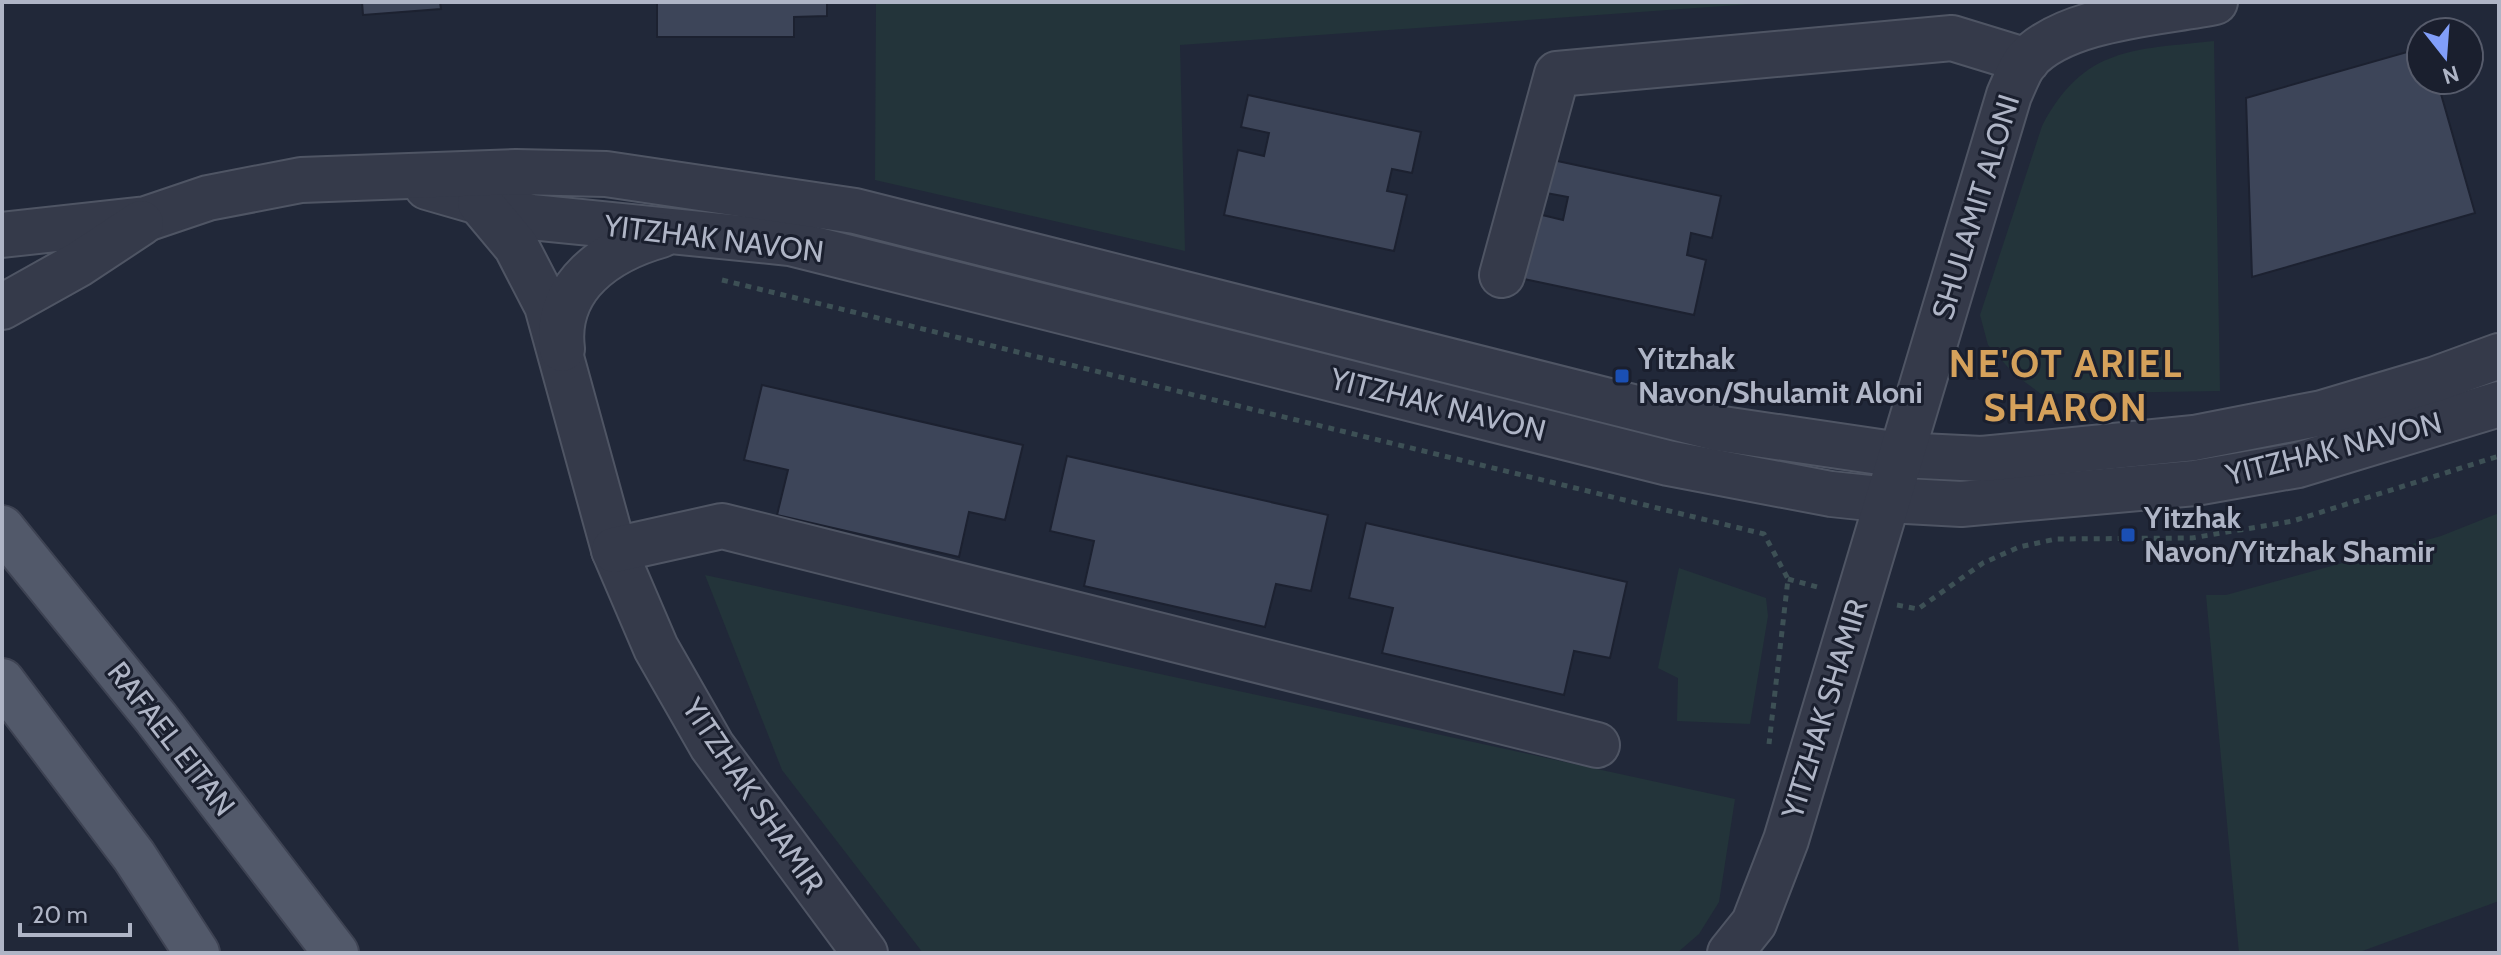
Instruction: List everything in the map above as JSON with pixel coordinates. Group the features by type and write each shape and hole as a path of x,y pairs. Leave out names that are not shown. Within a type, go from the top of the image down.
{"main road":[{"name":"RAFAEL EITAN","path":"2,528 156,718 336,953"},
{"path":"2,681 134,856 197,953"}],"street":[{"name":"SHULAMIT ALONI","path":"1900,455 2009,95 2027,61 2054,42 2085,28 2120,18 2215,2"},
{"path":"1502,275 1557,74 1952,38 2027,61"},
{"name":"YITZHAK NAVON","path":"2,235 146,219 255,186 301,180 516,172 606,174 855,211 1716,428 1900,455 1982,459 2194,438 2322,413 2436,379 2499,356"},
{"name":"YITZHAK NAVON","path":"381,178 438,189 531,217 790,243 1668,463 1831,494 1961,504 2195,483 2298,465 2499,404"},
{"name":"YITZHAK SHAMIR","path":"480,203 516,246 547,306 614,550 656,648 712,746 865,953"},
{"name":"YITZHAK NAVON","path":"2,307 79,264 146,219"},
{"name":"YITZHAK SHAMIR","path":"563,359 561,342 567,307 587,272 607,257 643,240 675,231"},
{"name":"YITZHAK SHAMIR","path":"1730,953 1754,923 1786,840 1900,455"},
{"path":"614,550 722,526 1597,745"}],"path":[{"path":"709,276 1764,534 1788,579 1768,750"},
{"path":"1788,579 1858,598 1918,609 1983,563 2019,547 2056,539 2192,538 2293,521 2499,456"}],"shaded area":[{"path":"876,2 1780,2 1180,45 1185,251 875,180"},
{"path":"2214,41 2220,391 2041,394 2014,374 1988,345 1980,315 2042,126 2075,80 2094,66 2135,51"},
{"path":"2499,513 2499,901 2357,953 2239,953 2206,595 2226,595 2441,536"},
{"path":"1679,568 1766,598 1768,616 1750,724 1677,721 1678,678 1658,668"},
{"path":"705,575 1735,799 1719,902 1699,934 1677,953 923,953 782,770"}],"building":[{"path":"362,2 440,2 441,9 363,15"},
{"path":"657,2 827,2 827,16 794,17 794,37 657,37"},
{"path":"2405,53 2405,96 2442,96 2475,213 2252,277 2246,98"},
{"path":"1248,95 1421,132 1412,173 1392,169 1387,191 1407,195 1394,251 1224,215 1238,150 1264,156 1269,133 1241,127"},
{"path":"1548,159 1721,196 1712,238 1691,233 1687,255 1706,260 1694,315 1524,279 1538,214 1563,220 1568,197 1541,192"},
{"path":"762,385 1023,445 1005,520 969,512 959,557 777,515 788,470 744,460"},
{"path":"1067,456 1328,515 1311,591 1276,584 1265,627 1084,586 1094,541 1050,531"},
{"path":"1366,523 1627,582 1610,658 1574,651 1564,695 1382,653 1393,608 1349,598"}],"place":[{"name":"Yitzhak Navon/Shulamit Aloni","path":"1622,376"},
{"name":"Yitzhak Navon/Yitzhak Shamir","path":"2128,535"}],"district":[{"name":"NE'OT ARIEL SHARON","path":"2066,386"}]}
